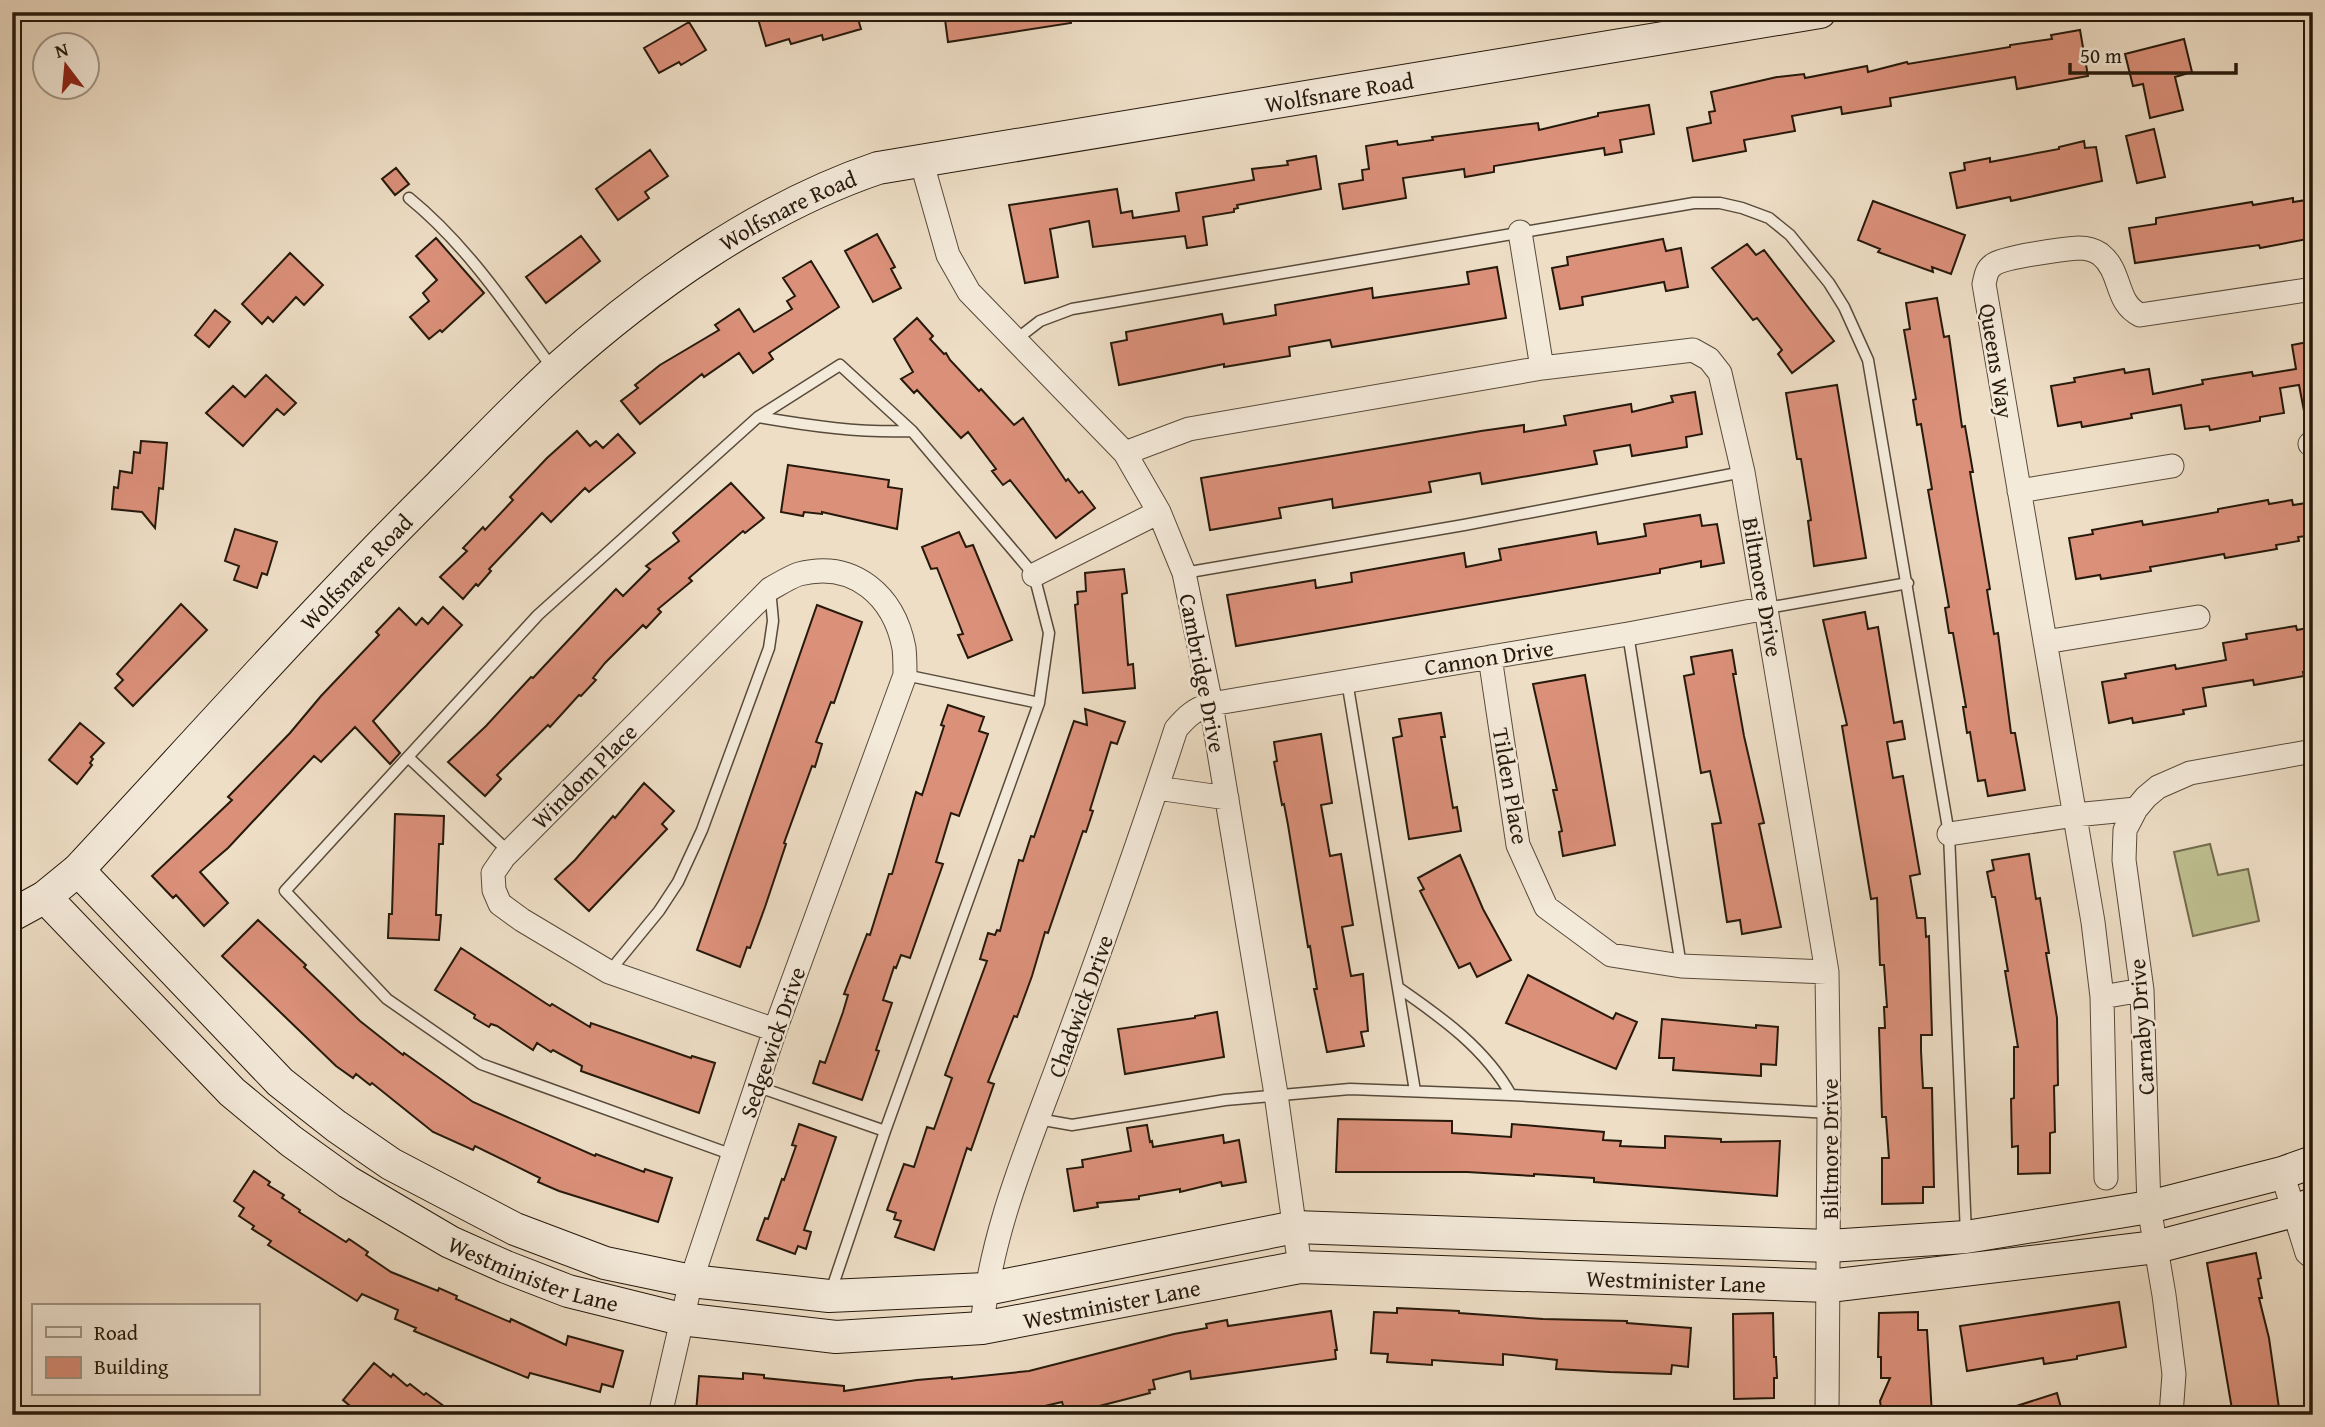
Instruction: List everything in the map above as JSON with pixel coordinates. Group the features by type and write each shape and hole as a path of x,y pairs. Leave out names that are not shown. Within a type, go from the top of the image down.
{"street":[{"name":"Wolfsnare Road","path":"12,915 46,897 78,870 368,556 555,371 639,301 735,236 836,182 877,168 921,160 1760,17 1820,12"},
{"name":"Cambridge Drive","path":"921,160 948,255 969,292 1125,453 1159,512 1184,573 1227,797 1276,1094 1300,1267"},
{"path":"1520,232 1542,368"},
{"name":"Queens Way","path":"2106,1178 2102,997 2093,922 2018,491 1984,284 1986,272 2001,261 2082,248 2097,252 2107,261 2116,277 2122,299 2129,310 2140,315 2313,289"},
{"name":"Biltmore Drive","path":"1125,453 1189,429 1542,368 1693,350 1709,359 1720,373 1743,472 1827,972 1827,1415"},
{"path":"2018,491 2172,466"},
{"path":"1034,575 1159,512"},
{"name":"Windom Place","path":"775,1030 609,972 500,904 494,890 493,873 509,852 770,589 799,574 829,571 852,575 867,584 884,601 895,619 904,648 905,675"},
{"name":"Cannon Drive","path":"1211,704 1766,608"},
{"path":"2045,642 2198,617"},
{"name":"Tilden Place","path":"1490,657 1518,845 1546,907 1611,955 1681,966 1827,972"},
{"name":"Sedgewick Drive","path":"660,1415 691,1281 775,1030 905,675"},
{"name":"Chadwick Drive","path":"982,1328 994,1248 1038,1119 1123,890 1176,729 1198,708 1211,704"},
{"name":"Carnaby Drive","path":"2171,1415 2174,1374 2149,1207 2142,990 2123,846 2125,830 2136,809 2158,787 2190,773 2313,751"},
{"path":"1157,788 1227,797"},
{"path":"1949,834 2075,815 2136,809"},
{"name":"Westminister Lane","path":"78,870 280,1082 391,1164 515,1229 605,1263 691,1281 830,1296 986,1289 1295,1227 1829,1246 1966,1237 2149,1207 2282,1174 2313,1162"},
{"name":"Westminister Lane","path":"46,897 232,1092 291,1141 348,1182 450,1242 506,1266 568,1291 681,1319 836,1337 982,1328 1300,1267 1829,1286 2156,1247 2303,1208"},
{"path":"2102,997 2142,990"},
{"path":"2282,1174 2303,1208 2307,1253 2313,1258"}],"lane":[{"path":"409,198 442,226 469,257 555,371"},
{"path":"1014,341 1040,321 1072,309 1695,204 1720,203 1769,218 1790,235 1844,307 1868,360 1908,583 1949,834 1966,1237"},
{"path":"733,1155 481,1064 387,999 285,891 538,615 758,417 840,365 912,431 1034,575 1049,633 1039,703 885,1131 830,1296"},
{"path":"758,417 817,428 877,433 912,431"},
{"path":"1184,573 1464,525 1743,472"},
{"path":"1766,608 1908,583"},
{"path":"609,972 659,911 678,882 702,830 769,648 773,621 770,589"},
{"path":"1628,634 1681,966"},
{"path":"905,675 1039,703"},
{"path":"1347,681 1415,1091"},
{"path":"408,757 509,852"},
{"path":"1399,988 1438,1015 1466,1040 1491,1066 1511,1095"},
{"path":"756,1086 885,1131"},
{"path":"1038,1119 1072,1125 1225,1100 1349,1089 1829,1113"}],"green space":[{"path":"2210,844 2218,875 2248,869 2259,921 2193,936 2174,852"}],"building":[{"path":"756,12 856,12 861,29 823,40 822,35 791,44 789,39 766,46"},
{"path":"944,12 1070,12 1071,23 948,42"},
{"path":"689,22 706,50 681,65 679,62 659,73 644,48"},
{"path":"2080,30 2088,76 2017,89 2015,77 1890,98 1891,106 1842,114 1841,107 1792,116 1795,131 1744,140 1746,151 1693,161 1687,128 1711,123 1709,112 1715,111 1711,92 1777,77 1804,74 1805,78 1867,66 1868,72 1907,62 1908,64 2052,39 2051,35"},
{"path":"2184,39 2192,72 2175,77 2183,110 2150,118 2143,84 2133,86 2125,54"},
{"path":"1649,105 1654,134 1620,140 1622,152 1605,155 1604,148 1494,166 1494,172 1465,177 1464,169 1403,178 1406,198 1343,209 1339,184 1363,180 1362,170 1369,169 1366,146 1397,141 1398,145 1433,140 1432,137 1538,123 1539,130 1598,116 1598,113"},
{"path":"2154,129 2165,177 2137,183 2126,136"},
{"path":"2084,141 2085,148 2096,147 2102,181 2011,201 2010,197 1957,208 1950,173 1965,170 1964,163 1990,158 1990,162 2059,149"},
{"path":"650,150 668,176 645,192 649,198 618,220 596,189"},
{"path":"1316,156 1321,189 1237,205 1238,208 1234,209 1234,212 1203,217 1207,245 1187,248 1185,236 1093,247 1089,221 1050,229 1058,277 1025,283 1009,205 1117,189 1121,213 1132,211 1133,218 1179,211 1176,193 1254,180 1252,169 1288,165 1287,161"},
{"path":"396,168 409,184 395,195 382,179"},
{"path":"2293,198 2293,202 2313,199 2313,238 2260,248 2259,245 2135,263 2129,228 2156,224 2156,218"},
{"path":"1873,201 1965,235 1951,274 1932,267 1933,272 1878,252 1880,249 1858,240"},
{"path":"877,234 895,267 891,269 901,288 873,302 845,251"},
{"path":"581,236 600,261 546,303 526,277"},
{"path":"436,238 484,293 442,332 440,330 429,339 410,317 429,301 423,293 437,280 416,256"},
{"path":"1663,239 1666,251 1681,248 1688,287 1666,291 1664,282 1582,297 1583,305 1560,309 1552,268 1568,265 1567,257"},
{"path":"1747,244 1756,255 1764,250 1834,341 1792,373 1778,354 1782,350 1757,318 1753,320 1712,268"},
{"path":"290,253 323,285 304,305 296,297 273,322 268,317 262,324 242,304"},
{"path":"811,261 839,307 769,353 773,359 753,373 739,353 704,377 702,374 640,424 621,401 638,388 635,385 660,365 719,330 715,325 739,309 754,332 792,309 787,301 795,296 783,278"},
{"path":"1497,267 1506,318 1332,347 1330,340 1289,347 1290,356 1224,367 1224,364 1119,385 1111,343 1127,340 1126,332 1222,314 1224,324 1276,315 1275,305 1372,288 1373,298 1469,284 1467,272"},
{"path":"1937,298 1944,337 1949,336 1962,427 1965,426 1973,472 1970,472 1990,589 1987,590 1994,634 1998,633 2011,733 2015,733 2025,790 1988,796 1985,780 1978,781 1970,732 1967,733 1963,707 1966,707 1953,633 1949,633 1945,608 1949,607 1928,490 1932,489 1921,424 1917,425 1913,400 1916,399 1904,330 1910,329 1906,303"},
{"path":"215,310 230,322 209,347 195,335"},
{"path":"917,318 933,336 930,339 1014,425 1023,418 1066,481 1068,479 1079,493 1082,491 1095,508 1056,538 1010,480 1003,485 992,471 996,469 968,432 961,438 917,390 914,393 901,379 913,372 894,339"},
{"path":"2313,341 2313,410 2304,411 2299,385 2280,388 2284,413 2260,417 2260,421 2210,430 2209,426 2185,429 2181,405 2082,427 2081,422 2058,426 2051,386 2075,382 2074,378 2124,369 2125,373 2149,369 2153,394 2203,384 2202,380 2252,372 2253,376 2296,369 2292,345"},
{"path":"266,375 296,403 284,415 277,409 243,446 206,413 233,386 245,397"},
{"path":"1837,385 1866,558 1814,566 1808,521 1811,520 1786,393"},
{"path":"1695,392 1702,434 1686,437 1687,447 1632,456 1630,445 1594,451 1597,464 1482,484 1480,473 1429,482 1431,492 1333,508 1332,499 1279,508 1281,518 1210,530 1201,478 1481,431 1524,425 1524,432 1566,425 1564,416 1631,404 1632,412 1673,402 1671,396"},
{"path":"577,431 590,446 596,441 603,448 618,434 635,453 589,492 585,488 551,522 542,513 489,569 491,571 478,586 476,584 463,599 440,577 467,551 463,548 483,527 485,530 513,500 510,497"},
{"path":"141,441 167,443 163,489 159,488 155,528 142,512 112,509 114,487 118,488 120,471 132,473 134,452 140,453"},
{"path":"788,465 889,480 888,487 902,489 897,529 822,512 804,512 803,516 781,512"},
{"path":"731,483 764,518 745,533 743,531 689,578 692,581 658,609 661,612 646,628 643,625 605,663 593,678 596,680 581,696 497,775 501,779 485,796 448,762 531,677 533,678 616,589 623,596 650,569 646,566 679,541 673,533"},
{"path":"2268,500 2269,504 2292,500 2293,505 2313,502 2313,535 2298,537 2299,541 2276,545 2277,549 2225,558 2224,554 2150,567 2151,571 2101,579 2100,575 2076,579 2069,538 2093,534 2092,530 2142,521 2143,525"},
{"path":"1700,515 1702,526 1717,524 1724,563 1701,567 1701,561 1660,569 1660,573 1236,646 1227,595 1315,580 1316,588 1352,582 1351,573 1464,553 1466,567 1501,560 1499,549 1596,532 1598,544 1629,539 1646,536 1644,524"},
{"path":"235,529 277,542 267,575 262,573 257,588 234,580 239,566 225,561"},
{"path":"959,532 966,547 973,545 1012,640 968,658 958,635 963,634 937,568 931,569 922,547"},
{"path":"1124,569 1127,593 1122,594 1128,665 1133,664 1135,688 1083,693 1075,605 1078,604 1077,592 1086,591 1085,573"},
{"path":"181,604 207,630 133,706 115,688 123,680 117,674"},
{"path":"817,605 862,622 834,703 831,702 816,742 822,744 815,767 812,766 784,843 786,844 765,907 740,967 697,950"},
{"path":"443,607 462,625 373,721 400,753 390,764 355,727 321,762 314,756 228,848 200,872 228,903 204,926 176,895 173,898 152,876 232,800 228,797 379,635 376,632 399,608 416,625 422,618 428,624"},
{"path":"1865,612 1868,629 1878,627 1894,723 1902,721 1905,739 1887,742 1893,778 1903,776 1920,874 1910,876 1917,918 1925,918 1926,937 1929,936 1932,1035 1921,1035 1921,1051 1923,1088 1932,1088 1934,1187 1923,1187 1923,1203 1882,1204 1882,1158 1889,1158 1886,1117 1882,1117 1879,1028 1885,1028 1884,1007 1887,1007 1884,965 1880,965 1877,898 1871,899 1842,726 1847,725 1823,620"},
{"path":"2296,626 2297,630 2313,627 2313,670 2303,672 2304,676 2254,685 2253,680 2203,688 2206,706 2183,710 2184,714 2133,723 2132,718 2109,723 2102,682 2126,678 2125,674 2175,665 2176,669 2226,660 2223,643 2247,639 2246,634"},
{"path":"1732,650 1736,674 1733,674 1744,736 1764,823 1759,824 1781,927 1742,934 1740,920 1727,922 1712,824 1721,823 1710,771 1701,773 1684,676 1694,674 1691,657"},
{"path":"1585,675 1615,845 1563,856 1559,832 1562,831 1553,790 1557,790 1533,684"},
{"path":"948,705 984,717 979,731 988,734 959,816 951,813 936,862 943,864 910,958 901,955 896,968 894,967 883,1000 892,1003 862,1100 813,1083 820,1061 825,1063 848,995 844,994 867,934 870,935 889,874 892,874 916,792 922,795"},
{"path":"1085,709 1125,722 1117,744 1111,742 1086,832 1083,831 1048,933 1045,932 1017,1017 1014,1016 988,1082 994,1084 971,1150 967,1148 934,1250 895,1237 901,1221 894,1219 896,1213 887,1210 904,1164 914,1167 927,1127 934,1129 952,1078 945,1075 987,961 980,959 988,933 995,935 997,930 1000,931 1019,860 1023,861 1031,836 1034,837 1074,721 1087,725"},
{"path":"1441,713 1445,737 1441,737 1453,808 1457,807 1461,831 1409,839 1393,738 1402,736 1399,719"},
{"path":"80,723 104,743 91,757 92,765 77,784 49,760"},
{"path":"1321,734 1332,803 1321,805 1330,856 1341,854 1353,925 1342,927 1351,976 1363,974 1368,1031 1361,1032 1364,1046 1327,1052 1314,989 1317,989 1288,825 1274,762 1277,761 1274,742"},
{"path":"644,783 674,811 662,824 667,829 589,911 555,879 613,816 615,818"},
{"path":"395,814 444,816 443,844 439,844 436,915 441,915 439,940 388,938 389,914 392,914"},
{"path":"2029,854 2049,953 2046,953 2057,1018 2058,1085 2054,1086 2055,1132 2050,1133 2050,1173 2018,1174 2018,1146 2012,1147 2011,1099 2014,1098 2014,1047 2018,1047 1995,897 1992,897 1987,872 1994,870 1992,860"},
{"path":"1460,855 1483,909 1511,960 1477,977 1470,963 1459,968 1420,891 1424,889 1418,878"},
{"path":"258,920 360,1021 403,1055 404,1053 473,1102 595,1156 596,1154 644,1172 645,1169 672,1178 658,1222 559,1191 538,1182 540,1178 475,1146 473,1150 433,1132 372,1083 370,1085 356,1074 353,1078 336,1066 222,956"},
{"path":"461,948 550,1006 552,1004 590,1027 591,1023 691,1058 692,1056 715,1063 699,1113 581,1071 582,1066 553,1050 551,1052 537,1043 533,1050 497,1026 491,1024 489,1027 474,1018 475,1015 435,990"},
{"path":"1528,975 1613,1019 1616,1013 1637,1022 1616,1069 1506,1023"},
{"path":"1217,1012 1224,1057 1125,1074 1118,1029 1195,1018"},
{"path":"1662,1019 1756,1028 1756,1025 1778,1027 1776,1065 1761,1064 1761,1076 1673,1070 1674,1058 1659,1058"},
{"path":"1338,1119 1452,1121 1452,1133 1511,1137 1512,1124 1604,1132 1603,1140 1621,1141 1620,1146 1665,1148 1665,1136 1721,1139 1721,1142 1780,1141 1777,1196 1594,1182 1594,1178 1534,1174 1336,1172"},
{"path":"799,1124 836,1137 804,1230 811,1232 806,1249 798,1246 795,1254 757,1240 765,1218 768,1219 782,1179 784,1180 796,1146 792,1145"},
{"path":"1147,1125 1153,1147 1223,1135 1224,1143 1239,1140 1246,1182 1222,1186 1221,1182 1180,1192 1180,1189 1139,1196 1139,1199 1097,1203 1098,1207 1074,1211 1067,1169 1083,1167 1082,1160 1131,1151 1127,1128"},
{"path":"254,1171 270,1182 268,1185 284,1195 282,1198 300,1210 299,1212 346,1242 349,1239 391,1272 438,1291 439,1288 457,1296 456,1299 510,1322 511,1319 566,1345 568,1336 623,1351 613,1387 602,1384 600,1392 530,1373 528,1378 414,1331 416,1328 395,1319 398,1310 362,1294 357,1301 268,1245 271,1241 252,1229 254,1226 239,1216 244,1208 234,1201"},
{"path":"2256,1253 2261,1278 2258,1279 2262,1298 2259,1298 2269,1338 2280,1415 2233,1415 2207,1263"},
{"path":"2119,1302 2126,1347 2044,1364 2043,1358 1967,1371 1960,1326"},
{"path":"1397,1308 1543,1319 1627,1321 1691,1328 1688,1367 1672,1365 1671,1374 1556,1369 1557,1360 1503,1354 1503,1365 1432,1360 1432,1365 1387,1362 1388,1354 1371,1353 1374,1312 1397,1313"},
{"path":"1331,1311 1336,1359 1191,1379 1190,1371 1153,1380 1155,1389 1149,1390 1150,1393 1072,1413 1071,1410 1065,1412 1062,1402 1028,1410 1002,1412 1002,1415 696,1413 699,1376 743,1379 743,1373 764,1375 764,1378 844,1386 844,1391 917,1380 1029,1371 1207,1328 1206,1324 1227,1320 1228,1326"},
{"path":"1918,1312 1918,1330 1927,1330 1932,1415 1882,1415 1880,1401 1890,1378 1881,1378 1881,1357 1878,1357 1879,1313"},
{"path":"1773,1313 1777,1378 1774,1378 1774,1398 1734,1399 1733,1314"},
{"path":"374,1363 391,1377 393,1374 407,1386 410,1384 424,1395 426,1393 456,1415 361,1415 343,1400"},
{"path":"2057,1393 2063,1415 2002,1415 2001,1411"}]}
